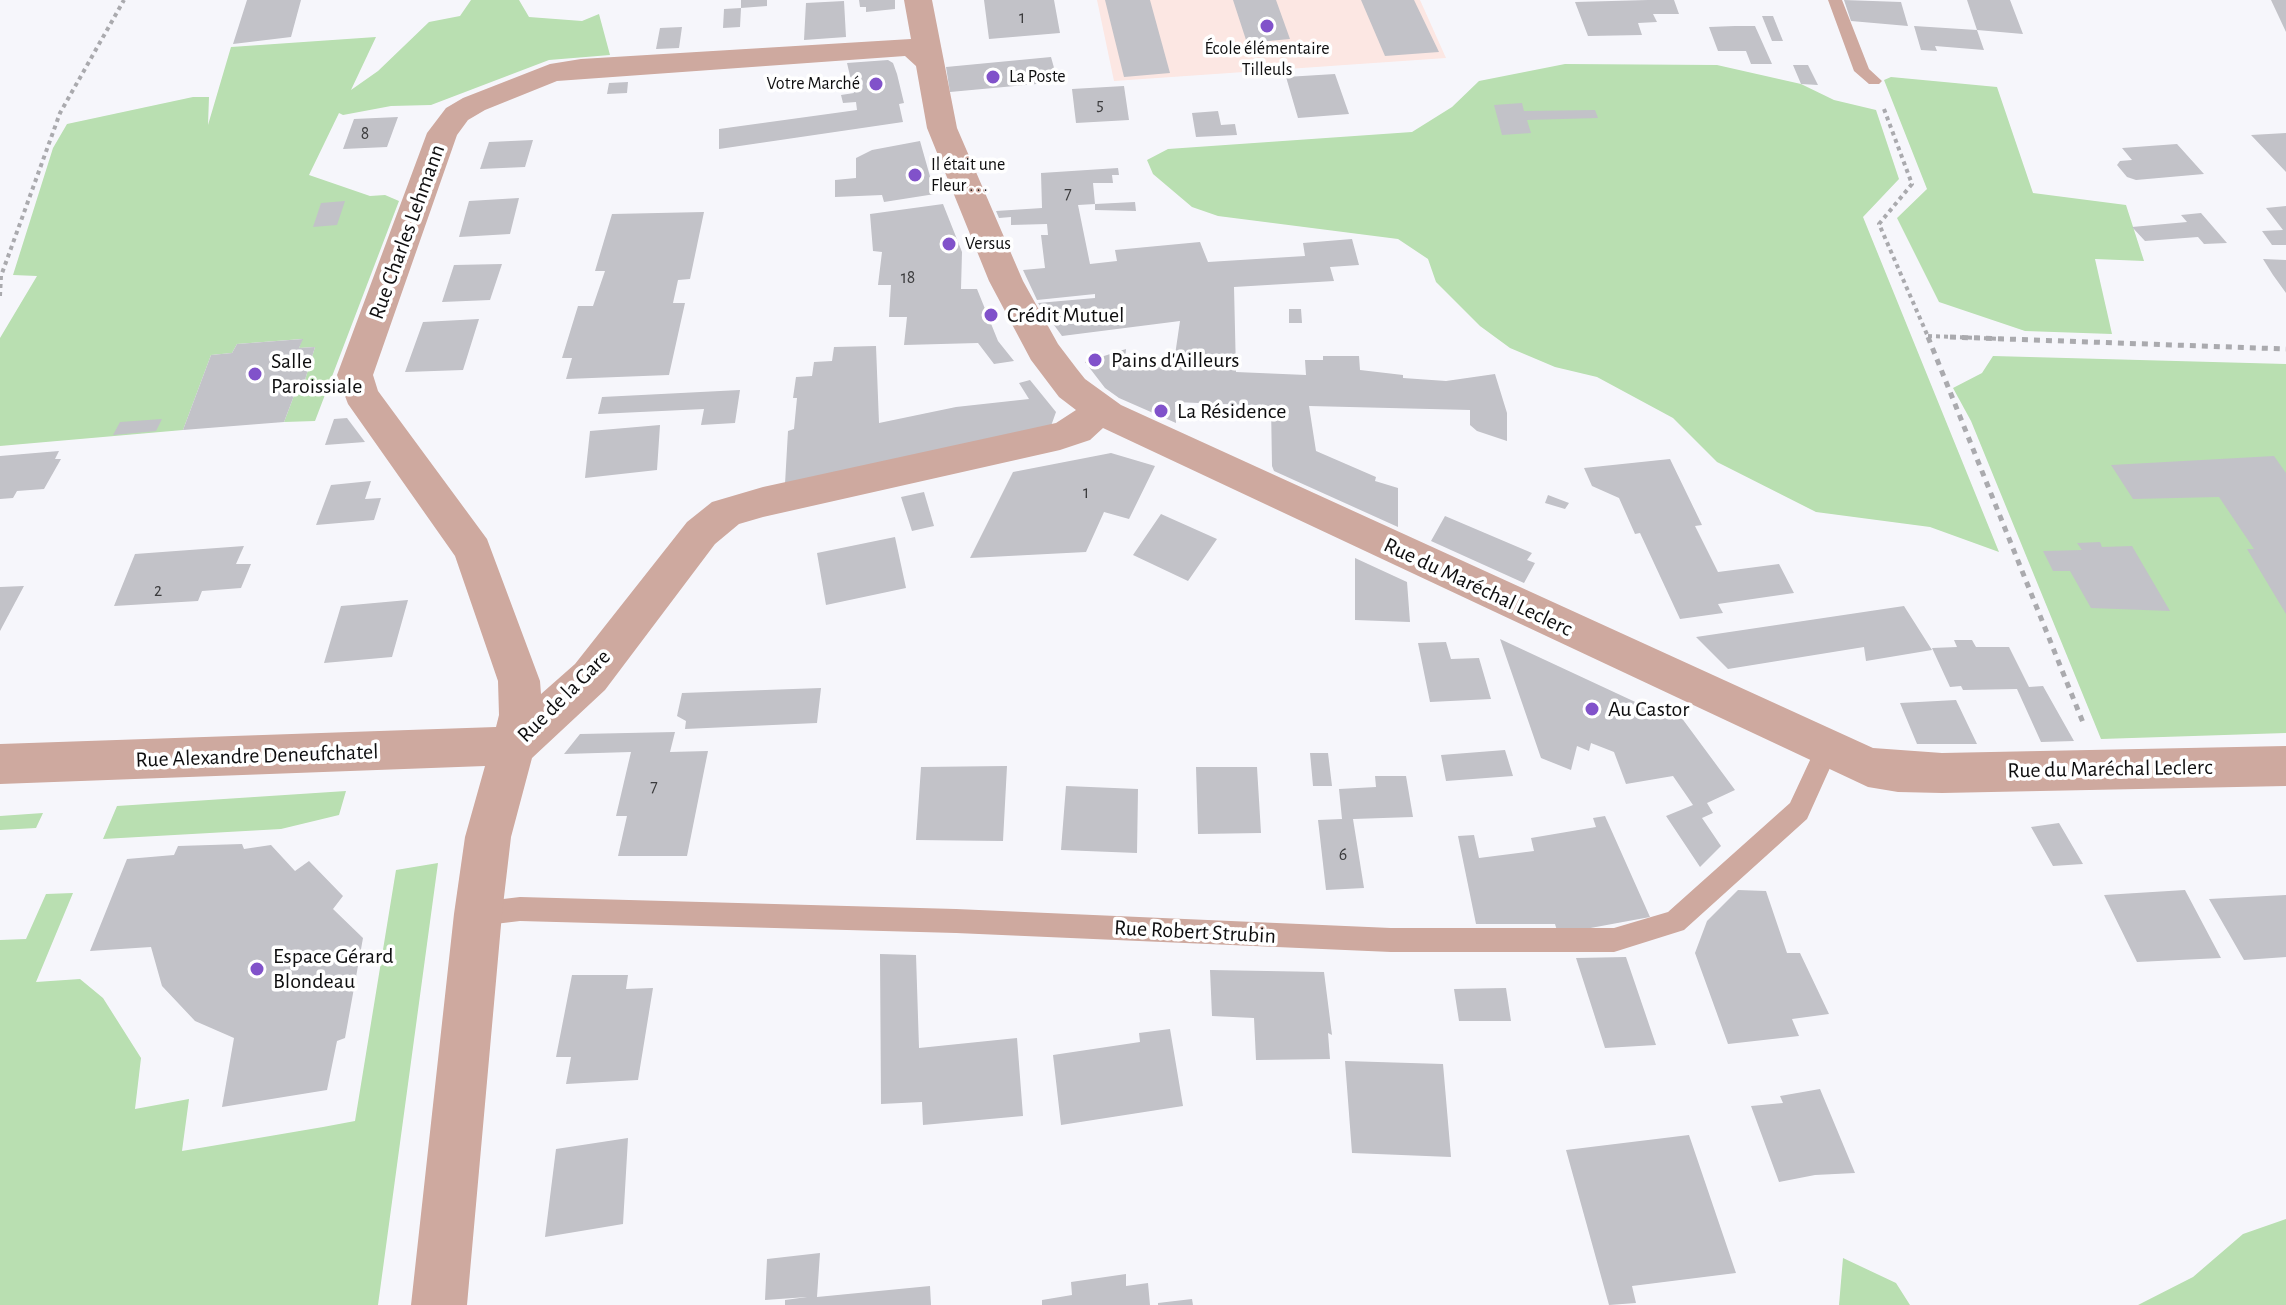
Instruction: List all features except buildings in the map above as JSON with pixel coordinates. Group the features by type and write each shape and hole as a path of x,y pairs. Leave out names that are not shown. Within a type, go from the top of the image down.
{"street":[{"name":"Rue du Maréchal Leclerc","path":"916,34 942,128 1006,281 1044,351 1072,388 1099,410 1868,767 1898,772 2102,767 2283,771"},
{"name":"Rue Charles Lehmann","path":"515,745 521,715 519,681 480,565 473,550 361,395 355,375 442,133 457,114 474,104 550,73 916,34"},
{"name":"Rue de la Gare","path":"439,1305 488,837 515,745 590,677 701,533 726,513 763,502 1060,436 1077,430 1099,410"},
{"name":"Rue Alexandre Deneufchatel","path":"0,764 397,752 515,745"}],"lane":[{"path":"1835,0 1862,71 1874,81"},
{"name":"Rue Robert Strubin","path":"478,914 520,909 956,921 1391,940 1614,940 1675,922 1698,902 1799,811 1826,750"}],"path":[{"path":"0,296 1,276 60,113 124,0"},
{"path":"1874,81 1912,184 1879,224 1928,336 2102,767"},
{"path":"1928,336 2286,349"}],"shaded area":[{"name":"École élémentaire Tilleuls","path":"1097,0 1420,0 1446,58 1114,81"}],"green space":[{"path":"471,0 519,0 529,17 582,21 599,14 610,55 549,60 431,105 391,106 343,115 339,113 309,175 370,196 385,195 399,201 315,421 284,422 295,393 301,393 315,347 299,348 302,339 237,344 232,353 211,355 183,430 0,446 0,338 37,276 13,275 53,148 67,124 193,97 209,97 208,125 231,47 376,37 351,90 378,71 429,22 460,16"},
{"path":"1565,64 1717,65 1801,84 1834,100 1876,110 1899,179 1863,217 1999,552 1930,527 1816,512 1717,462 1673,418 1597,377 1555,367 1510,348 1480,326 1436,282 1428,259 1398,239 1218,216 1192,207 1153,174 1147,160 1168,149 1412,132 1452,107 1479,81"},
{"path":"1891,77 1997,87 2033,193 2126,205 2144,261 2095,259 2112,334 2025,331 1939,302 1897,218 1927,189 1884,80"},
{"path":"1993,356 2286,364 2286,733 2101,739 1971,421 1953,388 1982,373"},
{"path":"346,791 339,815 281,829 103,839 117,806"},
{"path":"43,813 36,828 0,830 0,816"},
{"path":"438,863 378,1305 0,1305 0,940 26,939 46,894 73,893 36,982 80,979 103,998 141,1058 135,1109 189,1099 182,1151 323,1127 355,1121 396,870"},
{"path":"2286,1219 2286,1305 2138,1305 2193,1277 2243,1234"},
{"path":"1843,1258 1896,1283 1910,1305 1839,1305"}],"place":[{"name":"École élémentaire Tilleuls","path":"1267,26"},
{"name":"La Poste","path":"993,77"},
{"name":"Votre Marché","path":"876,84"},
{"name":"Il était une Fleur . . .","path":"915,175"},
{"name":"Versus","path":"949,244"},
{"name":"Crédit Mutuel","path":"991,315"},
{"name":"Pains d'Ailleurs","path":"1095,360"},
{"name":"Salle Paroissiale","path":"255,374"},
{"name":"La Résidence","path":"1161,411"},
{"name":"Au Castor","path":"1592,709"},
{"name":"Espace Gérard Blondeau","path":"257,969"}]}
